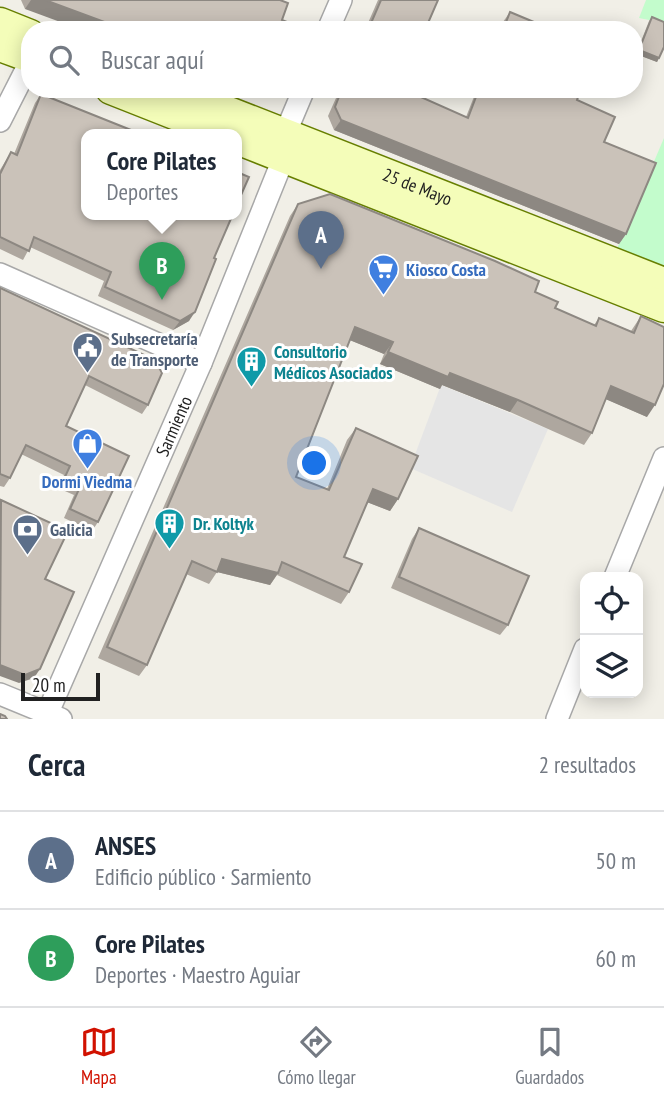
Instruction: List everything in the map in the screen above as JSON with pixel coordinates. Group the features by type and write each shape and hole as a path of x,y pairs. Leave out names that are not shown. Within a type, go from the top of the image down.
{"main road":[{"path":"0,23 21,31"},
{"path":"0,46 21,56"},
{"path":"134,98 212,129"},
{"name":"25 de Mayo","path":"188,98 285,146 664,307"},
{"name":"25 de Mayo","path":"242,140 285,146 664,283"}],"street":[{"path":"332,21 341,0"},
{"path":"0,121 21,78"},
{"name":"Sarmiento","path":"51,717 201,363 301,98"},
{"path":"0,274 201,363"},
{"path":"617,572 664,458"},
{"path":"557,719 580,662"},
{"path":"0,694 51,717"}],"green space":[{"path":"646,0 664,0 664,23 639,18"},
{"path":"664,138 664,270 616,251"}],"shaded area":[{"path":"441,385 548,429 512,512 410,468"}],"building":[{"path":"45,0 280,0 288,3 282,20 284,21 102,21"},
{"path":"381,0 438,0 429,21 372,21"},
{"path":"510,12 532,21 506,21"},
{"path":"652,17 664,22 664,47 659,58 643,52 643,40"},
{"path":"39,98 51,98 128,129 81,129 81,220 230,220 195,312 180,321 105,287 111,272 34,237 29,251 0,237 0,174 11,152 17,155"},
{"path":"338,98 423,98 468,118 476,98 578,98 577,100 615,117 604,142 656,163 626,234 341,120 335,107"},
{"path":"242,174 249,177 242,193"},
{"path":"330,194 539,281 535,292 558,302 555,308 596,326 599,318 634,333 641,316 664,327 664,384 655,405 611,386 592,433 450,373 448,377 388,352 393,342 355,327 296,477 329,490 356,428 418,456 398,499 373,489 344,557 362,564 349,592 282,562 278,573 222,559 217,572 192,561 147,665 107,647 298,204"},
{"path":"0,288 155,360 162,373 148,405 89,376 66,426 129,456 98,522 70,509 80,487 64,479 70,466 26,445 10,478 0,474"},
{"path":"1,500 68,531 45,579 74,592 40,669 25,675 0,665"},
{"path":"419,528 529,576 508,625 399,577"}],"place":[{"name":"ANSES","path":"321,269"},
{"name":"Kiosco Costa","path":"383,296"},
{"name":"Core Pilates","path":"162,300"},
{"name":"Subsecretaría de Transporte","path":"88,375"},
{"name":"Consultorio Médicos Asociados","path":"251,388"},
{"name":"Dormi Viedma","path":"87,470"},
{"name":"Dr. Koltyk","path":"170,550"},
{"name":"Galicia","path":"27,556"}]}
